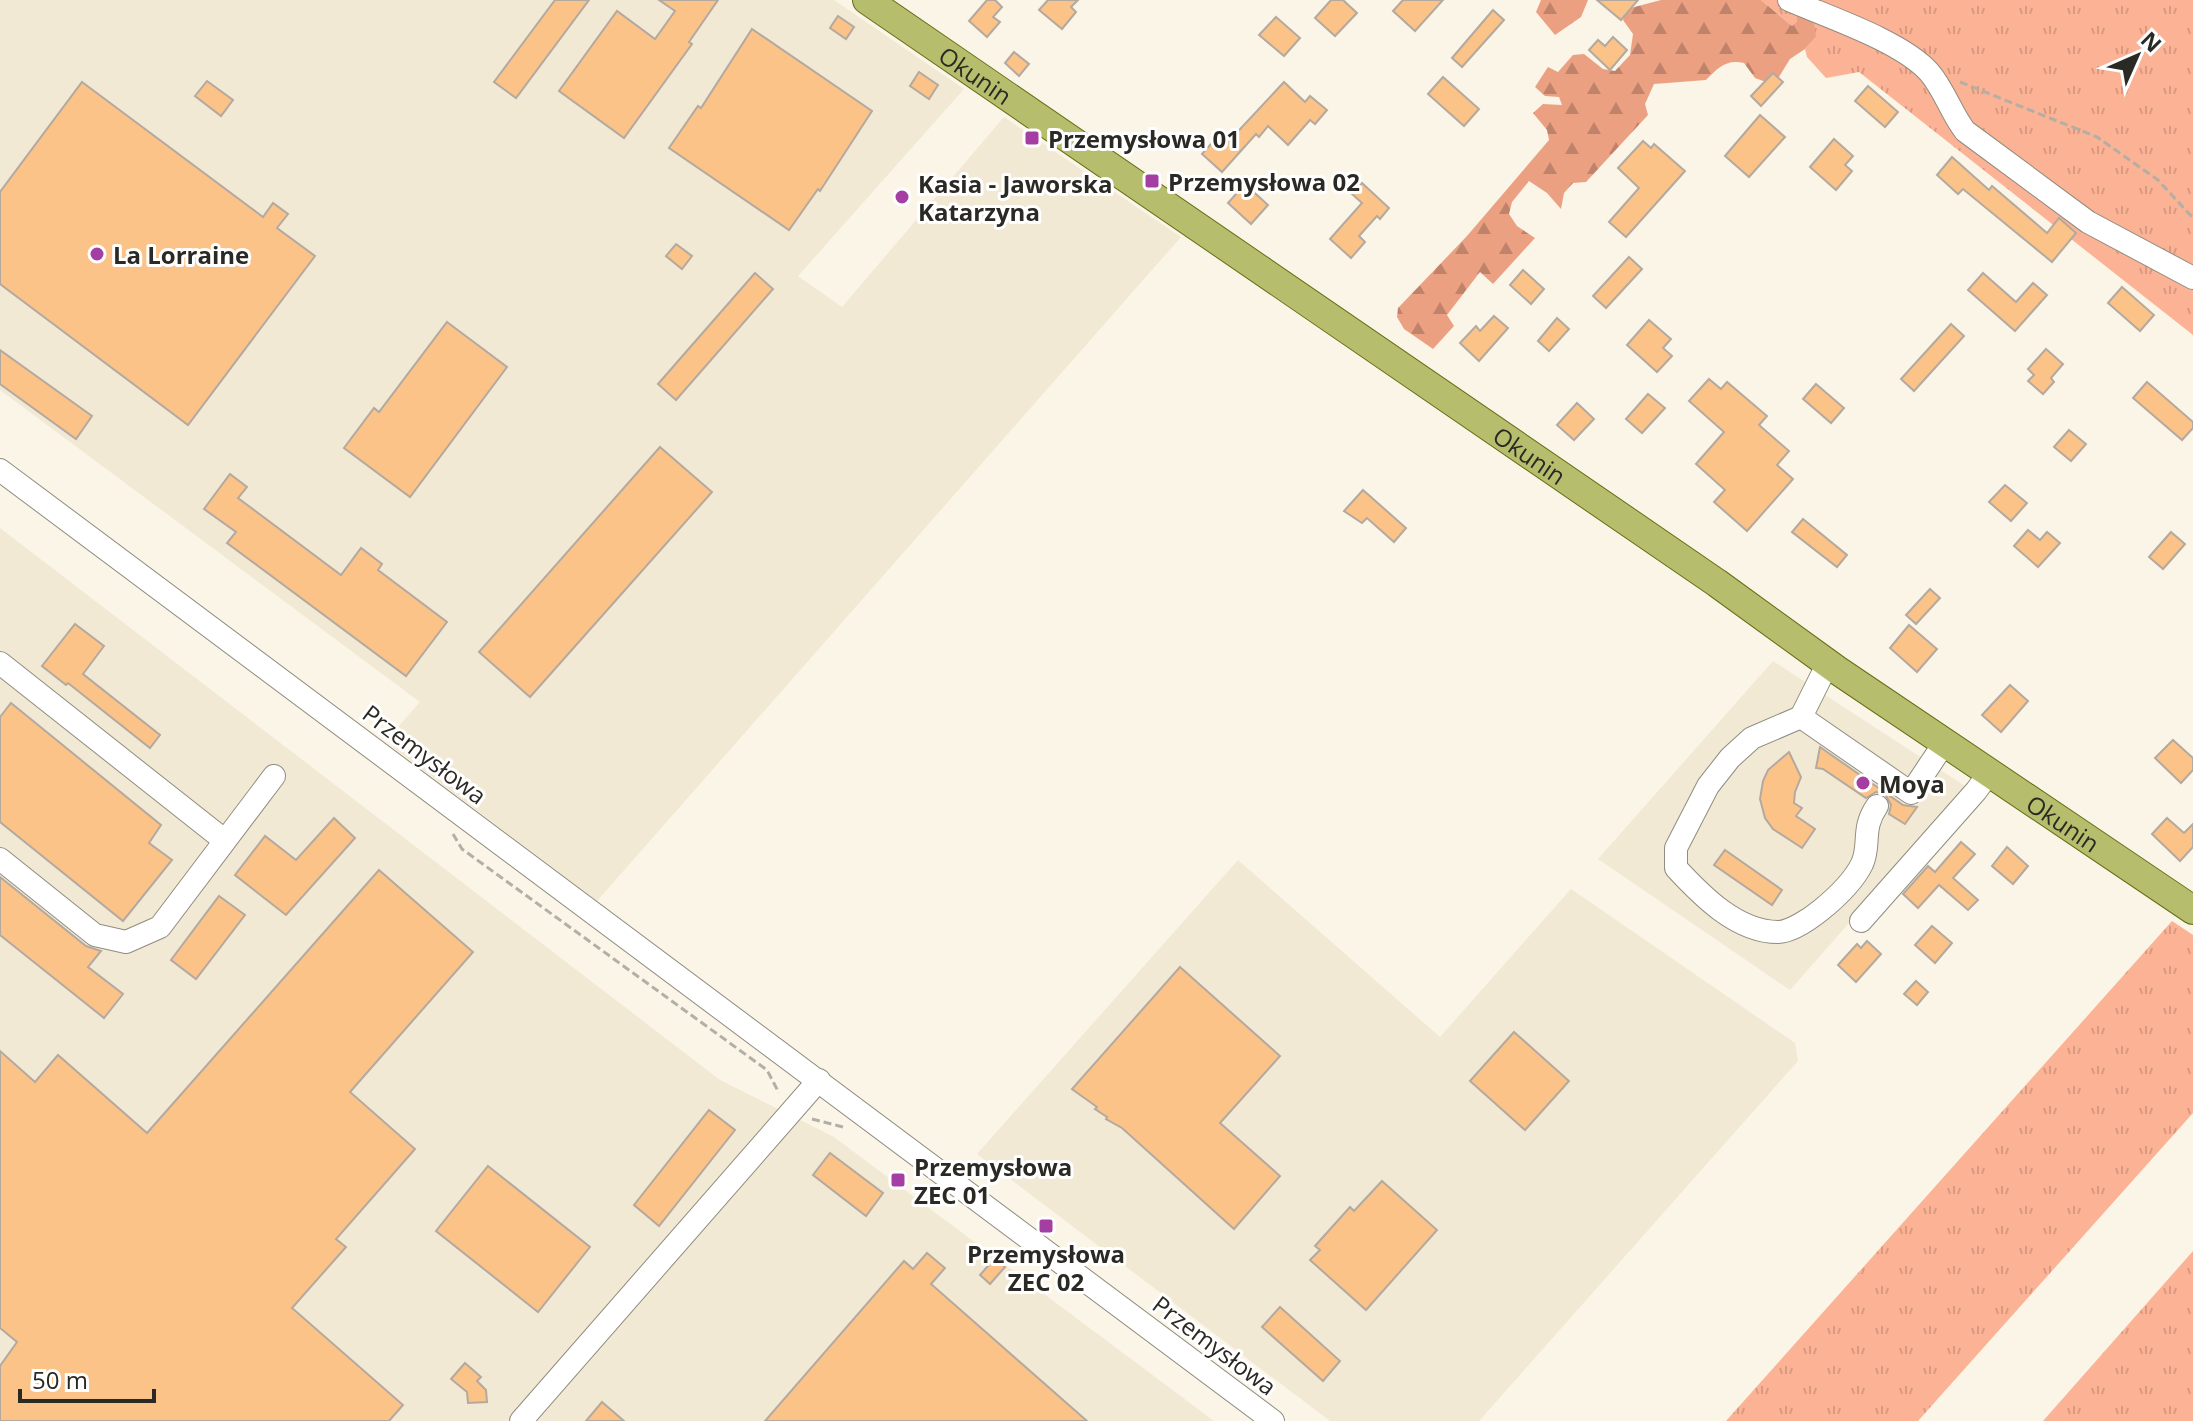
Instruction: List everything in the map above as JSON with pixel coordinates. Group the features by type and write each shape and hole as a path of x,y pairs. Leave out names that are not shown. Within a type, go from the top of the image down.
{"main road":[{"name":"Okunin","path":"867,0 1704,574 1828,663 2193,910"}],"street":[{"path":"1789,0 1903,52 1927,69 1938,83 1954,117 1965,131 2088,222 2193,278"},
{"name":"Przemysłowa","path":"0,470 1273,1421"},
{"path":"1828,663 1801,717 1752,738 1730,758 1708,786 1676,848 1676,868 1721,910 1752,928 1781,933 1811,918 1838,897 1860,868 1866,855 1868,821 1887,792"},
{"path":"2,666 224,840"},
{"path":"1801,717 1887,792 1911,793 1945,742"},
{"path":"1861,921 1990,772"},
{"path":"0,859 95,935 126,942 160,927 274,776"},
{"path":"521,1421 819,1080"}],"path":[{"path":"1927,69 2097,137 2158,180 2193,218"}],"shaded area":[{"path":"0,0 834,0 964,89 798,276 842,307 1004,117 1181,237 597,901 394,748 391,735 420,702 0,390"},
{"path":"0,528 720,1080 834,1137 1214,1421 0,1421"},
{"path":"1773,661 1968,788 1790,990 1598,859"},
{"path":"1238,860 1440,1037 1571,889 1795,1043 1798,1061 1479,1421 1330,1421 977,1154"}],"green space":[{"path":"1541,0 1588,0 1581,17 1555,35 1536,12"},
{"path":"1661,0 1761,0 1792,26 1797,21 1797,13 1803,11 1814,24 1816,37 1790,59 1774,85 1755,78 1744,63 1738,62 1723,66 1706,80 1654,84 1645,104 1648,115 1586,182 1573,183 1564,193 1561,209 1547,193 1529,181 1512,202 1509,214 1517,226 1535,238 1493,284 1480,272 1447,315 1454,326 1433,349 1404,329 1397,317 1398,308 1467,236 1549,140 1547,130 1533,113 1543,104 1562,105 1559,97 1545,96 1535,87 1548,67 1558,72 1573,55 1584,54 1603,69 1615,71 1630,55 1633,34 1623,20 1627,9"},
{"path":"1761,0 2193,0 2193,335 1859,72 1826,78 1807,57 1805,49 1816,37 1797,21 1792,26"},
{"path":"2172,921 2193,935 2193,1113 1918,1421 1726,1421"},
{"path":"2193,1251 2193,1421 2043,1421"}],"building":[{"path":"555,0 589,0 516,98 494,82"},
{"path":"659,0 718,0 689,42 692,44 624,138 559,91 617,11 655,39 675,11"},
{"path":"987,0 995,0 1002,7 993,17 1000,22 987,37 969,21"},
{"path":"1048,0 1078,0 1071,7 1076,12 1062,29 1039,10"},
{"path":"1331,0 1343,0 1357,13 1335,36 1315,18"},
{"path":"1403,0 1443,0 1415,31 1393,11"},
{"path":"1597,0 1638,0 1621,20"},
{"path":"1493,10 1504,20 1462,67 1452,58"},
{"path":"838,16 854,27 846,39 830,28"},
{"path":"1276,17 1300,38 1284,56 1259,35"},
{"path":"752,29 872,111 820,191 818,189 789,230 669,148 698,106 701,108"},
{"path":"1613,37 1627,50 1610,70 1589,50 1598,40 1605,46"},
{"path":"1014,52 1029,64 1019,76 1005,63"},
{"path":"919,72 938,85 929,99 910,86"},
{"path":"1773,73 1783,82 1761,106 1751,96"},
{"path":"1443,77 1479,109 1464,126 1428,94"},
{"path":"207,81 233,100 221,116 195,96"},
{"path":"82,82 263,217 273,203 288,214 277,228 315,256 188,425 0,284 0,192"},
{"path":"1284,82 1305,102 1310,96 1327,110 1315,124 1310,120 1288,145 1268,126 1259,137 1256,134 1222,172 1202,154 1221,133 1229,141"},
{"path":"1868,86 1898,112 1885,127 1855,101"},
{"path":"1760,115 1785,137 1749,177 1725,156"},
{"path":"1834,139 1853,156 1845,165 1852,171 1836,190 1810,167"},
{"path":"1643,141 1651,148 1654,144 1685,171 1626,237 1609,222 1639,188 1618,168"},
{"path":"1952,157 1989,190 1992,186 2047,233 2059,218 2076,233 2052,262 1963,189 1958,194 1937,175"},
{"path":"1362,183 1389,208 1359,236 1365,242 1351,258 1330,239 1362,203 1352,194"},
{"path":"1245,184 1268,205 1251,224 1228,203"},
{"path":"676,244 692,256 682,269 666,256"},
{"path":"1629,257 1642,269 1606,308 1593,296"},
{"path":"1523,270 1544,289 1531,304 1510,285"},
{"path":"755,273 773,289 676,400 658,384"},
{"path":"1983,273 2016,302 2033,283 2047,295 2015,331 1968,290"},
{"path":"2122,287 2154,315 2140,331 2108,303"},
{"path":"1494,316 1508,328 1479,361 1460,343 1476,326 1480,331"},
{"path":"1557,318 1569,329 1549,351 1538,341"},
{"path":"1649,320 1671,339 1663,348 1672,356 1657,372 1627,345"},
{"path":"447,322 507,367 410,497 344,448 374,408 379,412"},
{"path":"1951,324 1964,336 1914,391 1901,379"},
{"path":"2046,349 2063,364 2051,378 2054,382 2043,394 2028,381 2034,375 2028,369"},
{"path":"0,350 92,416 76,439 0,384"},
{"path":"1709,379 1721,389 1727,382 1767,416 1759,425 1789,451 1777,465 1793,479 1747,531 1714,502 1725,490 1696,464 1724,432 1689,401"},
{"path":"2147,382 2193,422 2193,428 2182,440 2133,398"},
{"path":"1816,384 1844,408 1831,423 1803,399"},
{"path":"1648,394 1665,408 1642,433 1626,419"},
{"path":"1577,403 1594,419 1574,440 1557,425"},
{"path":"2069,430 2086,444 2071,461 2054,447"},
{"path":"660,447 712,492 530,697 479,652"},
{"path":"230,474 247,487 238,498 341,575 361,548 382,564 378,570 447,622 406,676 227,543 236,532 204,509"},
{"path":"2005,485 2027,503 2011,521 1989,502"},
{"path":"1363,490 1406,528 1394,542 1367,518 1362,523 1344,511"},
{"path":"1803,519 1847,555 1837,567 1792,532"},
{"path":"2028,530 2040,540 2047,532 2060,543 2038,567 2014,546"},
{"path":"2171,532 2185,544 2163,569 2149,557"},
{"path":"1930,589 1940,598 1916,624 1906,615"},
{"path":"75,624 104,646 83,674 160,735 150,748 42,666"},
{"path":"1909,625 1937,649 1917,672 1890,648"},
{"path":"2010,685 2028,701 2001,732 1982,715"},
{"path":"11,703 161,825 149,843 172,860 123,921 0,822 0,717"},
{"path":"2173,740 2193,758 2193,770 2181,783 2155,758"},
{"path":"1820,747 1903,805 1917,807 1905,824 1889,814 1891,805 1885,794 1876,792 1866,798 1823,769 1816,768"},
{"path":"1789,752 1801,777 1794,803 1802,808 1796,816 1815,829 1802,848 1773,829 1765,818 1760,799 1768,770"},
{"path":"334,818 355,838 286,915 235,875 265,836 296,860"},
{"path":"2167,818 2184,833 2193,824 2193,847 2180,861 2152,834"},
{"path":"1961,842 1975,854 1953,878 1978,900 1968,910 1939,885 1918,908 1903,894 1928,866 1935,872"},
{"path":"2007,847 2028,866 2013,884 1992,866"},
{"path":"1725,850 1782,890 1772,905 1714,865"},
{"path":"379,870 473,952 350,1092 415,1149 336,1239 346,1247 292,1308 403,1405 389,1421 0,1421 0,1366 17,1342 0,1328 0,1051 35,1082 58,1055 147,1133"},
{"path":"0,877 86,946 101,951 88,967 123,994 104,1018 0,935"},
{"path":"219,896 245,915 196,979 171,960"},
{"path":"1932,926 1952,943 1935,963 1915,945"},
{"path":"1867,941 1881,954 1856,982 1838,965 1857,944 1861,948"},
{"path":"1180,967 1280,1056 1220,1123 1280,1176 1234,1229 1122,1128 1106,1119 1095,1109 1097,1107 1072,1089"},
{"path":"1916,981 1928,992 1917,1005 1904,994"},
{"path":"1514,1032 1569,1081 1525,1130 1470,1081"},
{"path":"709,1110 735,1130 659,1226 634,1205"},
{"path":"830,1153 883,1193 866,1216 813,1175"},
{"path":"488,1166 590,1247 538,1312 436,1231"},
{"path":"1382,1181 1437,1230 1366,1310 1310,1260 1320,1250 1315,1246 1350,1207 1354,1211"},
{"path":"927,1253 945,1268 931,1284 1087,1421 765,1421 904,1261 913,1269"},
{"path":"995,1258 1005,1267 990,1284 980,1275"},
{"path":"1280,1307 1340,1361 1323,1381 1262,1327"},
{"path":"465,1363 481,1377 477,1381 486,1390 487,1402 468,1403 467,1392 451,1379"},
{"path":"602,1402 624,1421 586,1421"}],"place":[{"name":"Przemysłowa 01","path":"1032,138"},
{"name":"Przemysłowa 02","path":"1152,181"},
{"name":"Kasia - Jaworska Katarzyna","path":"902,197"},
{"name":"La Lorraine","path":"97,254"},
{"name":"Moya","path":"1863,783"},
{"name":"Przemysłowa ZEC 01","path":"898,1180"},
{"name":"Przemysłowa ZEC 02","path":"1046,1226"}]}
